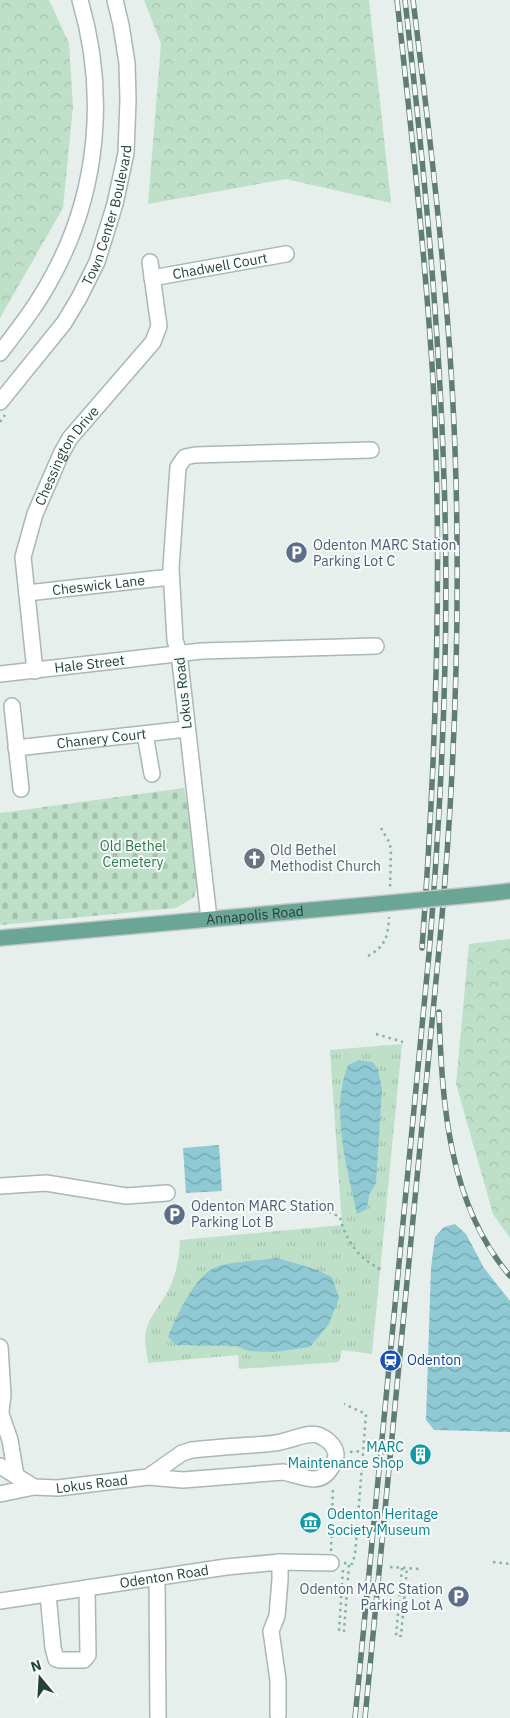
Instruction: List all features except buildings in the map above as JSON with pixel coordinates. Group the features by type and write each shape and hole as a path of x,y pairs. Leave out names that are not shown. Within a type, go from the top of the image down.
{"main road":[{"name":"Annapolis Road","path":"0,938 104,930 510,891"}],"street":[{"name":"Town Center Boulevard","path":"0,352 33,309 52,277 73,233 86,190 93,153 96,82 90,42 80,0"},
{"name":"Town Center Boulevard","path":"0,402 64,323 79,298 96,262 116,204 126,153 128,100 127,64 115,0"},
{"name":"Chadwell Court","path":"152,278 286,254"},
{"name":"Chessington Drive","path":"36,671 23,557 35,514 70,438 152,342 159,326 150,262"},
{"name":"Lokus Road","path":"209,919 179,653 175,640 171,577 178,466 185,457 195,455 371,450"},
{"name":"Cheswick Lane","path":"27,592 171,577"},
{"name":"Hale Street","path":"0,674 179,653 376,646"},
{"path":"12,706 21,789"},
{"name":"Chanery Court","path":"16,748 187,729"},
{"path":"146,734 152,774"},
{"path":"0,1186 46,1183 126,1196 168,1193"},
{"path":"0,1347 3,1395 1,1416 10,1440 16,1476"},
{"path":"148,1477 182,1452 280,1442 308,1434 317,1435 327,1440 334,1447 335,1458 328,1474"},
{"name":"Lokus Road","path":"0,1466 34,1487"},
{"name":"Lokus Road","path":"0,1494 34,1487 58,1488 148,1477 183,1480 283,1472 295,1474 308,1480 319,1480 328,1474"},
{"path":"278,1715 278,1680 271,1631 277,1616 280,1562"},
{"name":"Odenton Road","path":"0,1601 226,1566 280,1562 337,1563"},
{"path":"157,1578 158,1718"},
{"path":"48,1594 53,1648 56,1659 84,1660 88,1655 87,1588"}],"path":[{"path":"381,828 389,842 390,879"},
{"path":"368,956 379,950 388,933"},
{"path":"376,1034 403,1042"},
{"path":"322,1209 340,1217 345,1232 355,1249 365,1260 381,1268"},
{"path":"337,1563 352,1564 355,1554 366,1414 344,1404"},
{"path":"328,1474 334,1488 339,1631 344,1631 349,1564"},
{"path":"493,1562 510,1564"},
{"path":"390,1566 420,1569"},
{"path":"402,1568 396,1636 401,1636 407,1568"}],"green space":[{"path":"0,0 49,0 69,43 73,106 63,208 0,318"},
{"path":"144,0 369,0 391,203 286,179 148,204 161,44"},
{"name":"Old Bethel Cemetery","path":"184,788 200,877 194,897 176,908 0,925 0,813"},
{"path":"510,939 510,1238 493,1214 456,1084 469,944"},
{"path":"402,1044 372,1354 342,1350 339,1362 239,1369 238,1355 148,1363 145,1339 146,1330 173,1280 178,1261 180,1240 342,1225 330,1050"}],"water":[{"path":"359,1060 373,1062 378,1070 382,1089 376,1183 369,1195 367,1209 357,1214 345,1159 340,1120 340,1101 348,1065"},
{"path":"219,1145 222,1191 186,1193 183,1148"},
{"path":"455,1224 466,1234 484,1268 510,1301 510,1432 434,1430 426,1420 431,1268 435,1237 444,1227"},
{"path":"277,1258 315,1269 332,1277 339,1298 329,1324 310,1347 274,1352 249,1351 236,1346 176,1345 168,1337 180,1310 198,1281 205,1274 217,1267 233,1263"}],"railway":[{"path":"397,0 426,285 436,451 438,593 431,806 422,948"},
{"path":"355,1718 429,954 444,716 446,538 442,419 429,239 405,0"},
{"path":"365,1718 440,939 449,825 455,710 457,538 454,421 441,240 413,0"},
{"path":"439,1012 446,1116 452,1151 461,1185 473,1217 489,1248 510,1276"}],"place":[{"name":"Odenton MARC Station Parking Lot C","path":"297,553"},
{"name":"Old Bethel Methodist Church","path":"254,858"},
{"name":"Odenton MARC Station Parking Lot B","path":"175,1214"},
{"name":"Odenton","path":"391,1360"},
{"name":"MARC Maintenance Shop","path":"420,1455"},
{"name":"Odenton Heritage Society Museum","path":"311,1522"},
{"name":"Odenton MARC Station Parking Lot A","path":"459,1597"}]}
